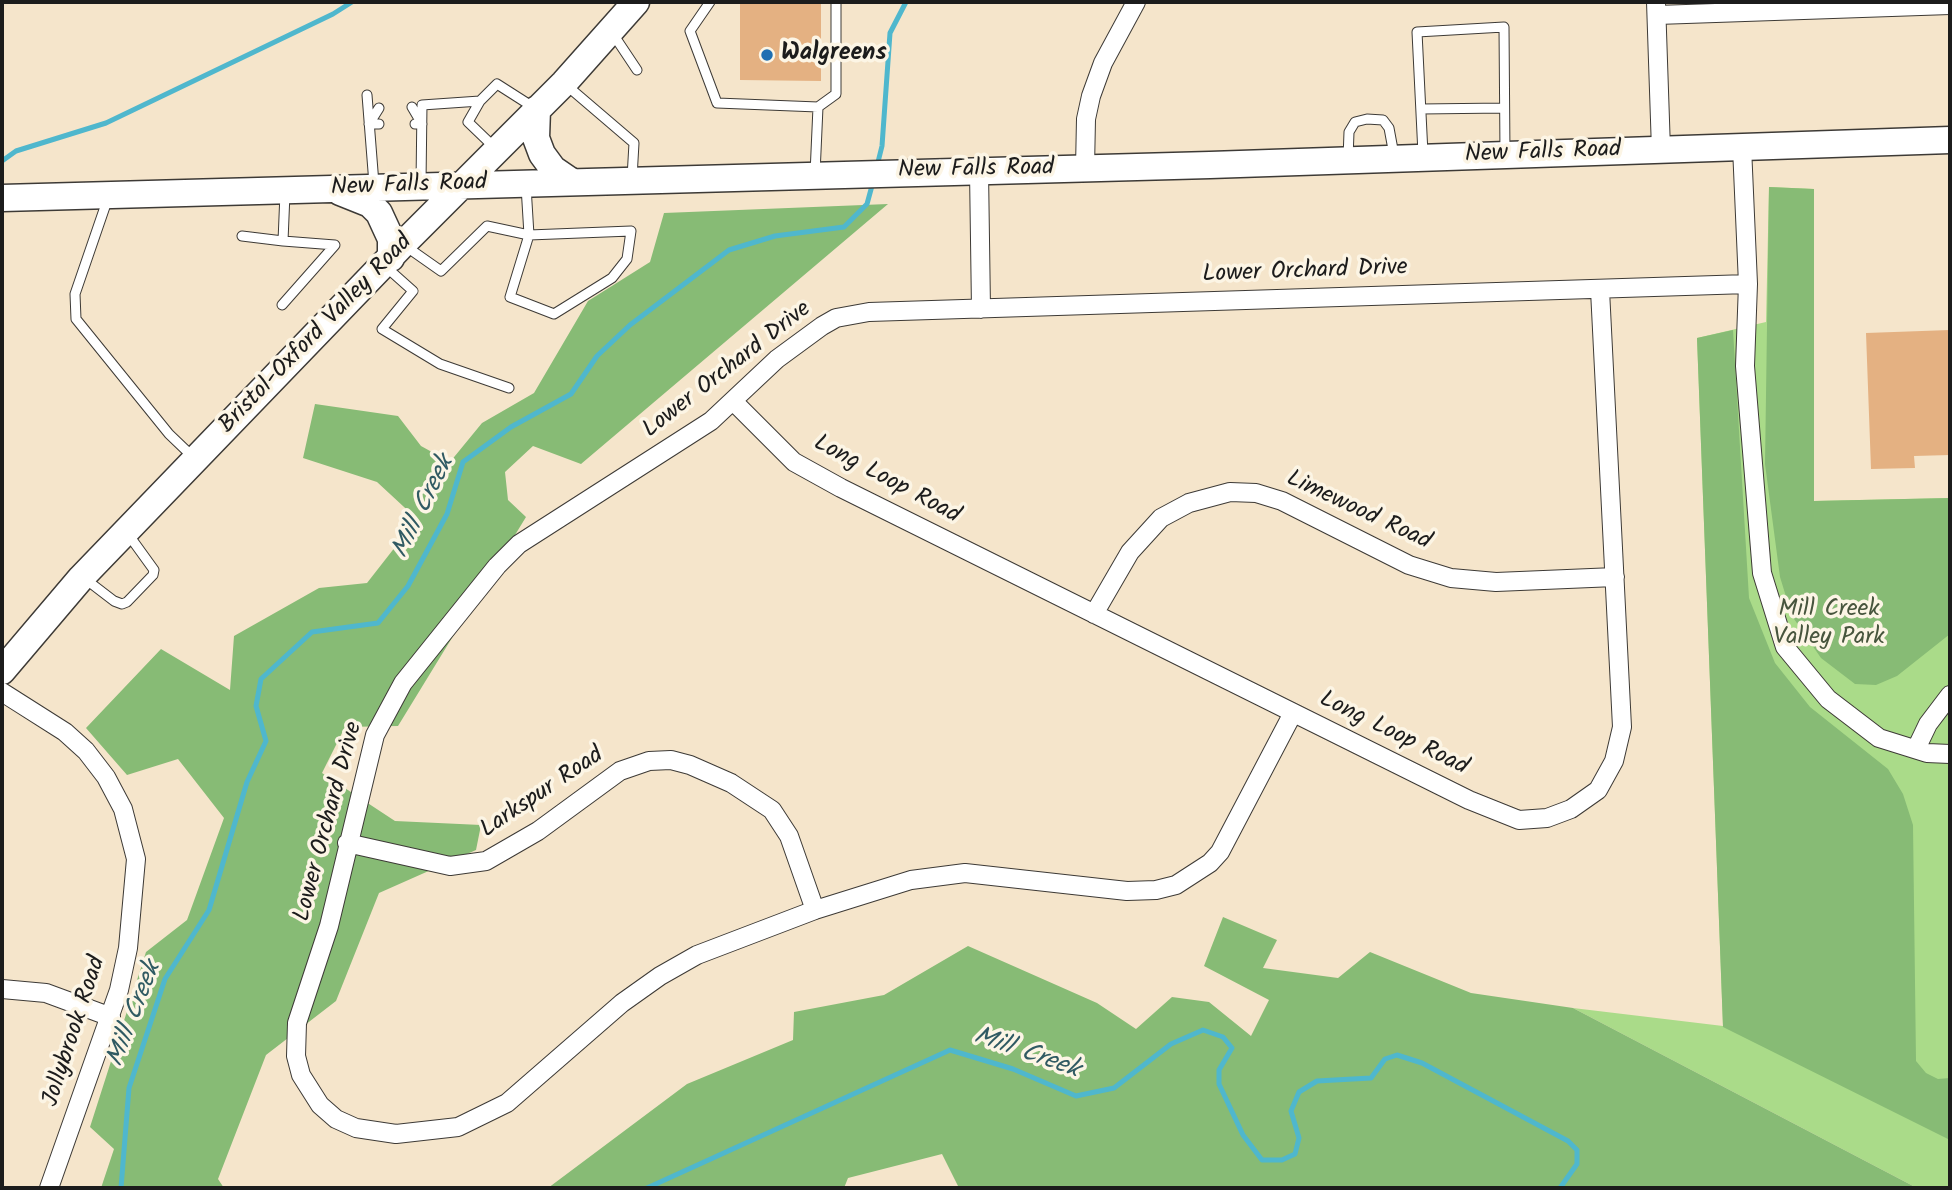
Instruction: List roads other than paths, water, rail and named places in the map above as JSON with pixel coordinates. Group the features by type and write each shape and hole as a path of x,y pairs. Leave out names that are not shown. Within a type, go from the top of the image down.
{"main road":[{"name":"Bristol-Oxford Valley Road","path":"5,661 82,576 127,533 392,256 564,83 636,2"},
{"path":"537,109 536,138 542,155 552,169 572,182"},
{"name":"New Falls Road","path":"2,198 1085,169 1950,140"},
{"path":"336,190 370,204 379,213 391,239 392,256"}],"street":[{"path":"1085,169 1086,118 1091,96 1103,63 1136,2"},
{"path":"1661,150 1657,8 1950,5"},
{"path":"1742,147 1748,284 1745,366 1762,573 1785,647 1828,699 1879,738 1916,749 1950,754"},
{"path":"979,171 981,309"},
{"name":"Lower Orchard Drive","path":"1293,713 1220,852 1210,863 1176,884 1156,890 1127,891 965,873 911,880 815,910 696,955 660,976 622,1003 507,1103 480,1119 458,1127 418,1133 373,1133 336,1119 320,1105 301,1075 296,1056 297,1023 329,926 365,767 390,703 496,566 519,544 687,438 733,401 794,345 836,318 869,312 1748,284"},
{"name":"Long Loop Road","path":"733,401 794,461 853,494 1504,816 1525,821 1571,810 1585,801 1607,778 1620,740 1620,673 1600,290"},
{"name":"Limewood Road","path":"1094,614 1130,552 1161,518 1189,503 1230,492 1255,493 1282,501 1409,565 1451,578 1496,582 1615,577"},
{"name":"Jollybrook Road","path":"2,692 65,732 86,751 106,777 130,828 136,859 128,948 111,1017 49,1188"},
{"path":"1916,749 1928,724 1950,695"},
{"name":"Larkspur Road","path":"347,843 450,866 486,861 538,831 620,771 649,761 671,760 690,765 731,783 772,810 789,836 815,910"},
{"path":"2,989 46,993 111,1017"}],"lane":[{"path":"710,2 690,32 717,103 818,107 836,94 836,2"},
{"path":"1423,158 1417,32 1504,27 1505,155"},
{"path":"611,30 637,70"},
{"path":"564,83 634,143 632,180"},
{"path":"498,151 468,122 480,101 497,84 537,109"},
{"path":"367,95 379,138"},
{"path":"415,138 422,105 480,101"},
{"path":"412,107 419,124 421,188"},
{"path":"815,176 818,107"},
{"path":"374,189 374,124 379,108"},
{"path":"1421,109 1504,108"},
{"path":"1348,161 1349,132 1355,122 1367,119 1383,120 1389,128 1394,159"},
{"path":"392,256 441,271 487,226 529,235 631,231 627,259 611,278 554,314 510,297 529,235 525,184"},
{"path":"283,241 286,191"},
{"path":"109,195 75,294 76,319 169,434 197,460"},
{"path":"242,236 335,245 282,305"},
{"path":"392,256 413,291 382,330 440,364 509,388"},
{"path":"82,576 114,601 122,604 127,602 153,575 154,570 127,533"}],"waterway":[{"path":"2,161 16,151 106,123 333,14 352,2"},
{"name":"Mill Creek","path":"877,166 882,146 890,33 906,2"},
{"name":"Mill Creek","path":"121,1188 129,1088 165,979 209,910 247,782 266,741 256,706 261,679 312,632 378,623 408,586 447,514 463,462 511,427 571,394 597,356 630,325 729,250 775,236 844,227 867,204 873,182"},
{"name":"Mill Creek","path":"647,1188 950,1050 1013,1069 1076,1096 1114,1088 1171,1044 1203,1030 1223,1037 1232,1048 1219,1070 1219,1084 1243,1135 1262,1160 1282,1160 1295,1154 1299,1138 1291,1111 1299,1092 1317,1081 1371,1078 1385,1059 1397,1055 1422,1063 1568,1141 1577,1150 1577,1164 1560,1188"}],"place":[{"name":"Walgreens","path":"767,55"}],"park label":[{"name":"Mill Creek Valley Park","path":"1829,625"}]}
